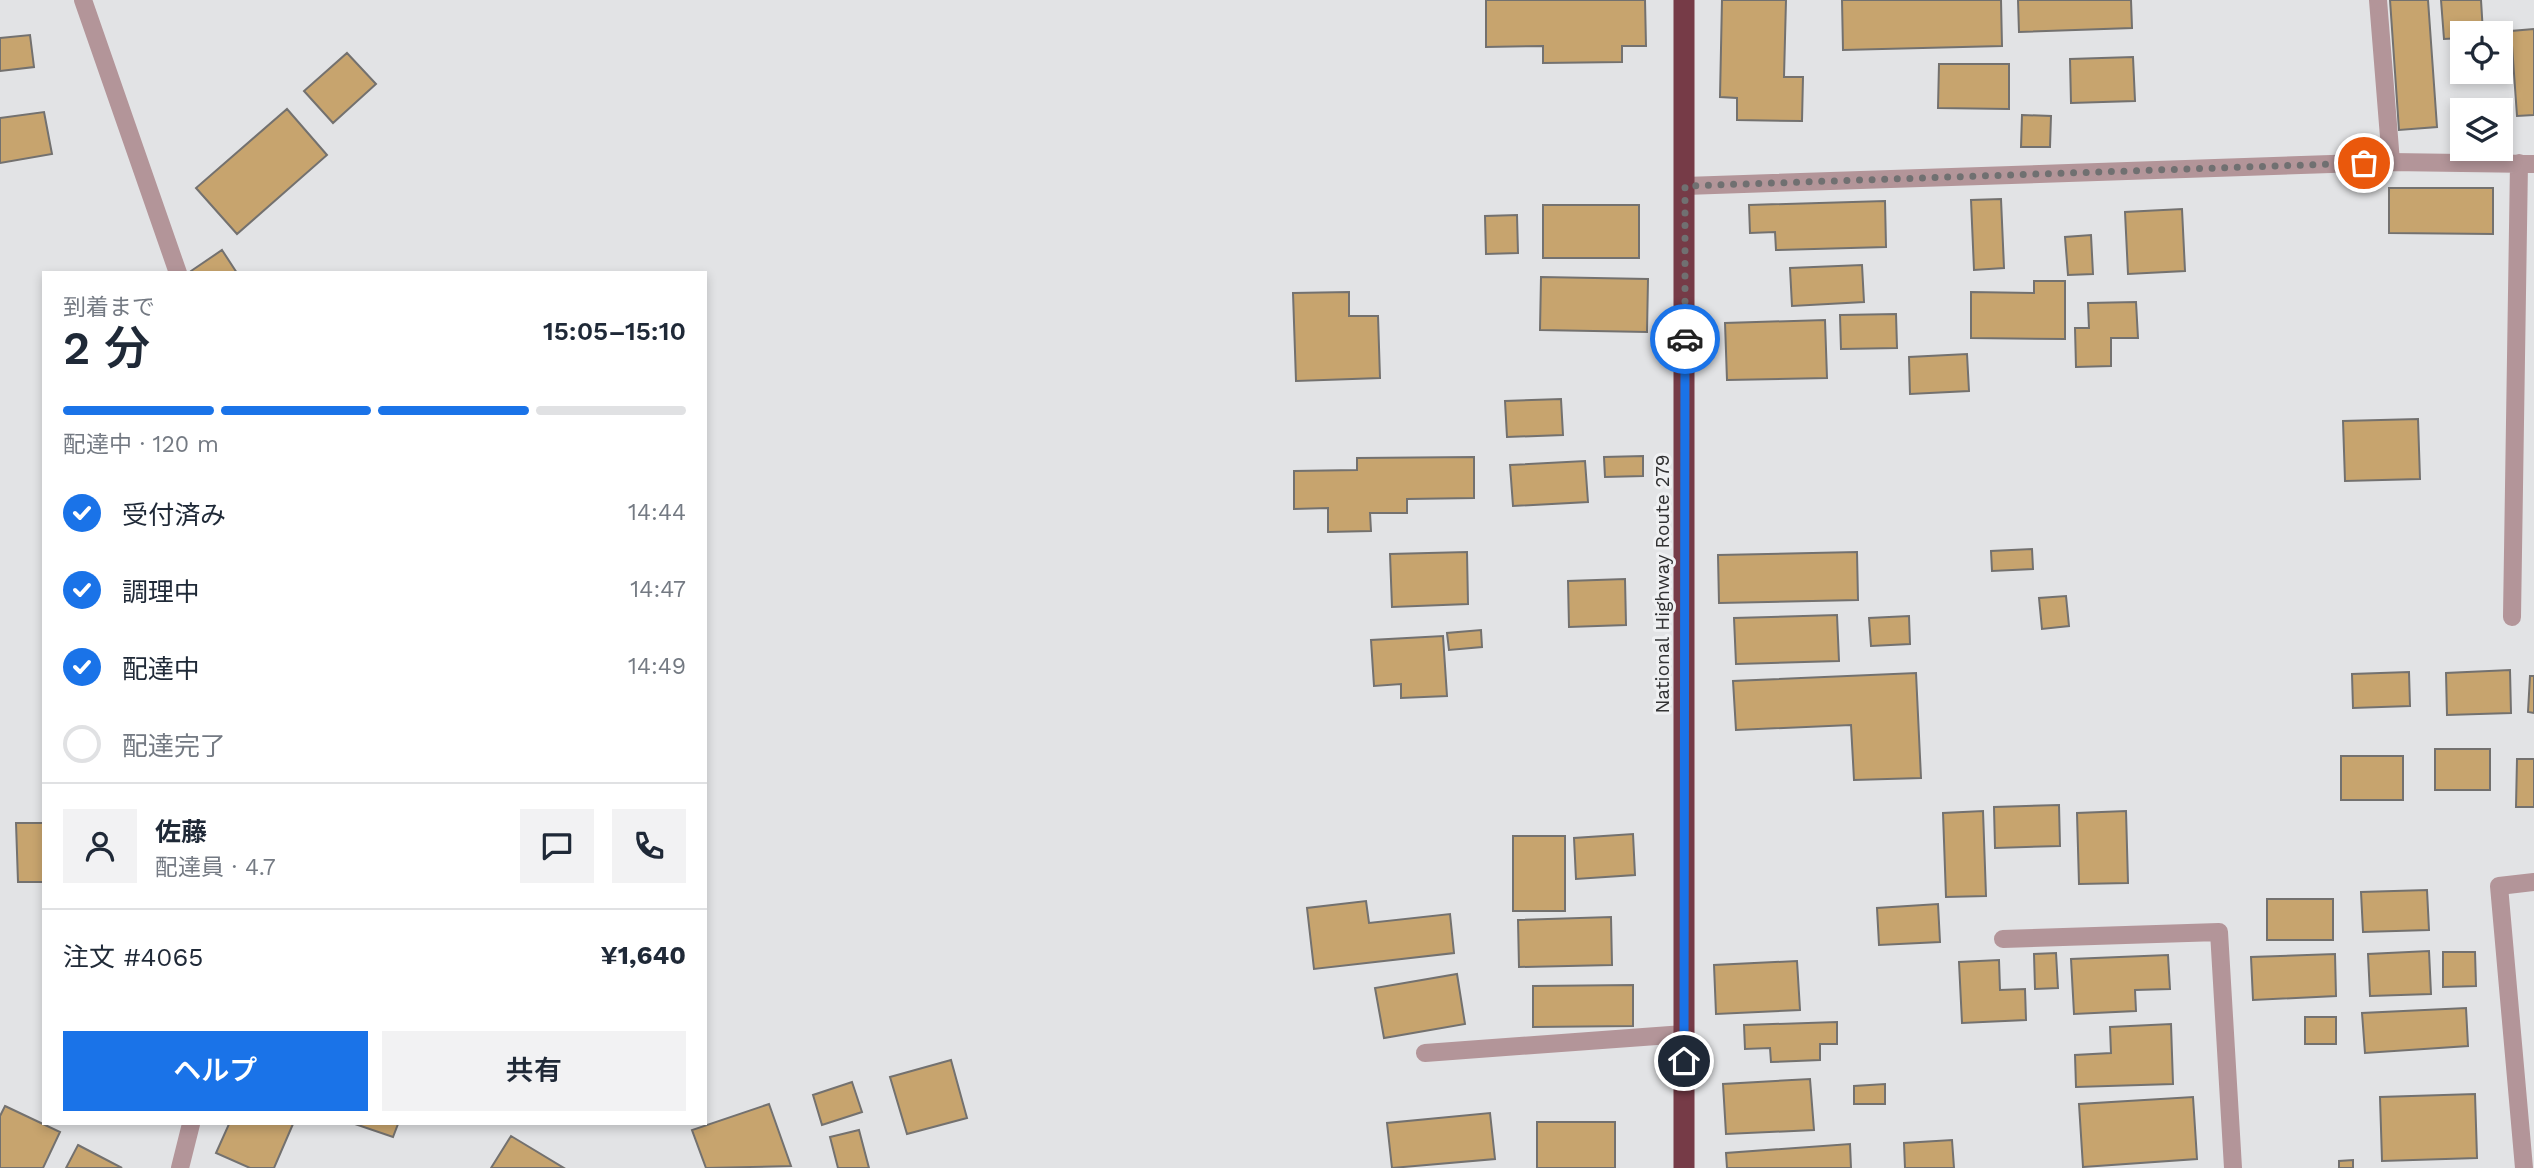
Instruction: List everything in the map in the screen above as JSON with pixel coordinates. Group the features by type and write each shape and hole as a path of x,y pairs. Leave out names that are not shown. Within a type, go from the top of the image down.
{"highway":[{"name":"National Highway Route 279","path":"1684,0 1684,1168"}],"street":[{"path":"83,0 177,271"},
{"path":"2378,0 2392,162"},
{"path":"1685,186 2392,162 2526,163 2512,617"},
{"path":"2524,1168 2499,886 2534,882"},
{"path":"2003,939 2219,932 2234,1168"},
{"path":"1425,1053 1684,1034"},
{"path":"180,1168 191,1125"}],"building":[{"path":"1486,0 1645,0 1646,46 1622,46 1622,62 1543,63 1543,46 1486,47"},
{"path":"1722,0 1786,0 1784,77 1803,77 1802,121 1737,120 1737,98 1720,97"},
{"path":"1842,0 2001,0 2002,46 1843,50"},
{"path":"2018,0 2131,0 2132,28 2019,32"},
{"path":"2390,0 2428,0 2437,127 2399,130"},
{"path":"2441,0 2481,0 2482,21 2450,21 2450,39 2444,39"},
{"path":"2534,29 2534,115 2517,116 2513,31"},
{"path":"30,35 34,67 0,71 0,38"},
{"path":"347,53 376,84 333,123 304,91"},
{"path":"2133,57 2135,101 2071,103 2070,59"},
{"path":"1939,64 2009,64 2009,109 1938,108"},
{"path":"287,109 327,155 237,234 196,188"},
{"path":"44,112 52,154 0,163 0,118"},
{"path":"2022,115 2051,116 2050,147 2021,147"},
{"path":"2389,188 2493,188 2493,234 2389,233"},
{"path":"2001,199 2004,268 1974,270 1971,200"},
{"path":"1885,201 1886,247 1776,250 1775,232 1750,233 1749,205"},
{"path":"1543,205 1639,205 1639,258 1543,258"},
{"path":"2182,209 2185,271 2128,274 2125,212"},
{"path":"1517,215 1518,253 1486,254 1485,216"},
{"path":"2091,235 2093,274 2068,275 2065,237"},
{"path":"222,250 236,271 191,271"},
{"path":"1862,265 1864,302 1792,306 1790,268"},
{"path":"1541,277 1648,279 1647,332 1540,330"},
{"path":"2034,281 2065,281 2065,339 1971,338 1971,292 2034,293"},
{"path":"1349,292 1349,316 1378,316 1380,378 1296,381 1293,293"},
{"path":"2136,302 2138,338 2111,338 2111,366 2076,367 2075,328 2089,328 2088,303"},
{"path":"1896,314 1897,348 1841,349 1840,315"},
{"path":"1825,320 1827,378 1727,380 1725,323"},
{"path":"1967,354 1969,391 1910,394 1909,357"},
{"path":"1561,399 1563,435 1507,437 1505,401"},
{"path":"2418,419 2420,479 2345,481 2343,421"},
{"path":"1643,456 1643,476 1605,477 1604,457"},
{"path":"1474,457 1474,498 1407,499 1407,513 1370,513 1371,531 1328,532 1328,508 1294,509 1294,471 1357,470 1357,458"},
{"path":"1585,461 1588,502 1513,506 1510,465"},
{"path":"2032,549 2033,569 1992,571 1991,551"},
{"path":"1467,552 1468,604 1392,607 1390,554"},
{"path":"1857,552 1858,600 1719,603 1718,555"},
{"path":"1625,579 1626,625 1569,627 1568,581"},
{"path":"2066,596 2069,626 2042,629 2039,598"},
{"path":"1837,615 1839,661 1736,664 1734,618"},
{"path":"1909,616 1910,644 1871,646 1869,618"},
{"path":"1481,630 1482,647 1449,650 1447,633"},
{"path":"1443,636 1447,696 1401,698 1401,684 1374,686 1371,640"},
{"path":"2510,670 2511,713 2447,715 2446,673"},
{"path":"2409,672 2410,706 2353,708 2352,674"},
{"path":"1916,673 1921,778 1854,780 1851,725 1736,730 1733,681"},
{"path":"2530,676 2534,676 2534,713 2528,712"},
{"path":"2435,749 2490,749 2490,790 2435,790"},
{"path":"2341,756 2403,756 2403,800 2341,800"},
{"path":"2517,759 2534,759 2534,807 2516,807"},
{"path":"2059,805 2060,846 1995,848 1994,807"},
{"path":"1983,811 1986,896 1946,897 1943,813"},
{"path":"2126,811 2128,883 2079,884 2077,813"},
{"path":"16,823 42,823 42,882 18,882"},
{"path":"1633,834 1635,875 1576,879 1574,838"},
{"path":"1513,836 1565,836 1565,911 1513,911"},
{"path":"2427,890 2429,930 2363,932 2361,892"},
{"path":"2267,899 2333,899 2333,940 2267,940"},
{"path":"1366,901 1369,923 1450,914 1454,953 1314,969 1307,908"},
{"path":"1938,904 1940,942 1879,945 1877,908"},
{"path":"1611,917 1612,965 1519,967 1518,920"},
{"path":"2429,951 2431,994 2370,996 2368,954"},
{"path":"2443,952 2475,952 2476,986 2443,987"},
{"path":"2056,953 2058,988 2035,989 2034,954"},
{"path":"2335,954 2336,996 2253,1000 2251,957"},
{"path":"2168,955 2170,989 2135,990 2136,1011 2074,1014 2071,959"},
{"path":"1999,960 2000,990 2025,989 2026,1020 1962,1023 1959,962"},
{"path":"1797,961 1800,1010 1716,1014 1714,965"},
{"path":"1457,974 1465,1024 1384,1038 1375,988"},
{"path":"1633,985 1633,1026 1533,1027 1533,986"},
{"path":"2466,1008 2468,1046 2365,1053 2362,1013"},
{"path":"2305,1017 2336,1017 2336,1044 2305,1044"},
{"path":"1837,1022 1837,1044 1820,1044 1820,1060 1771,1062 1770,1048 1745,1049 1744,1025"},
{"path":"2171,1024 2173,1084 2076,1087 2075,1055 2111,1053 2110,1027"},
{"path":"951,1060 967,1118 907,1134 890,1077"},
{"path":"1810,1079 1814,1130 1726,1134 1723,1084"},
{"path":"852,1082 862,1112 822,1125 813,1095"},
{"path":"1885,1084 1885,1104 1854,1104 1854,1086"},
{"path":"2475,1094 2477,1158 2382,1161 2380,1097"},
{"path":"2193,1097 2197,1159 2083,1167 2079,1104"},
{"path":"769,1104 791,1166 706,1168 692,1130"},
{"path":"5,1106 60,1132 43,1168 0,1168 0,1116"},
{"path":"1490,1113 1495,1159 1392,1168 1387,1123"},
{"path":"1537,1122 1615,1122 1615,1168 1537,1168"},
{"path":"229,1125 293,1125 274,1168 250,1168 216,1153"},
{"path":"358,1125 398,1125 393,1137"},
{"path":"859,1130 869,1168 838,1168 830,1137"},
{"path":"511,1136 564,1168 491,1168"},
{"path":"1952,1140 1954,1168 1905,1168 1904,1143"},
{"path":"1850,1144 1851,1168 1727,1168 1726,1153"},
{"path":"78,1145 122,1168 66,1168"},
{"path":"2353,1160 2353,1168 2339,1168 2339,1161"}],"way so far":[{"path":"1685,339 1685,186 2364,163"}],"route":[{"path":"1684,1061 1685,339"}]}
